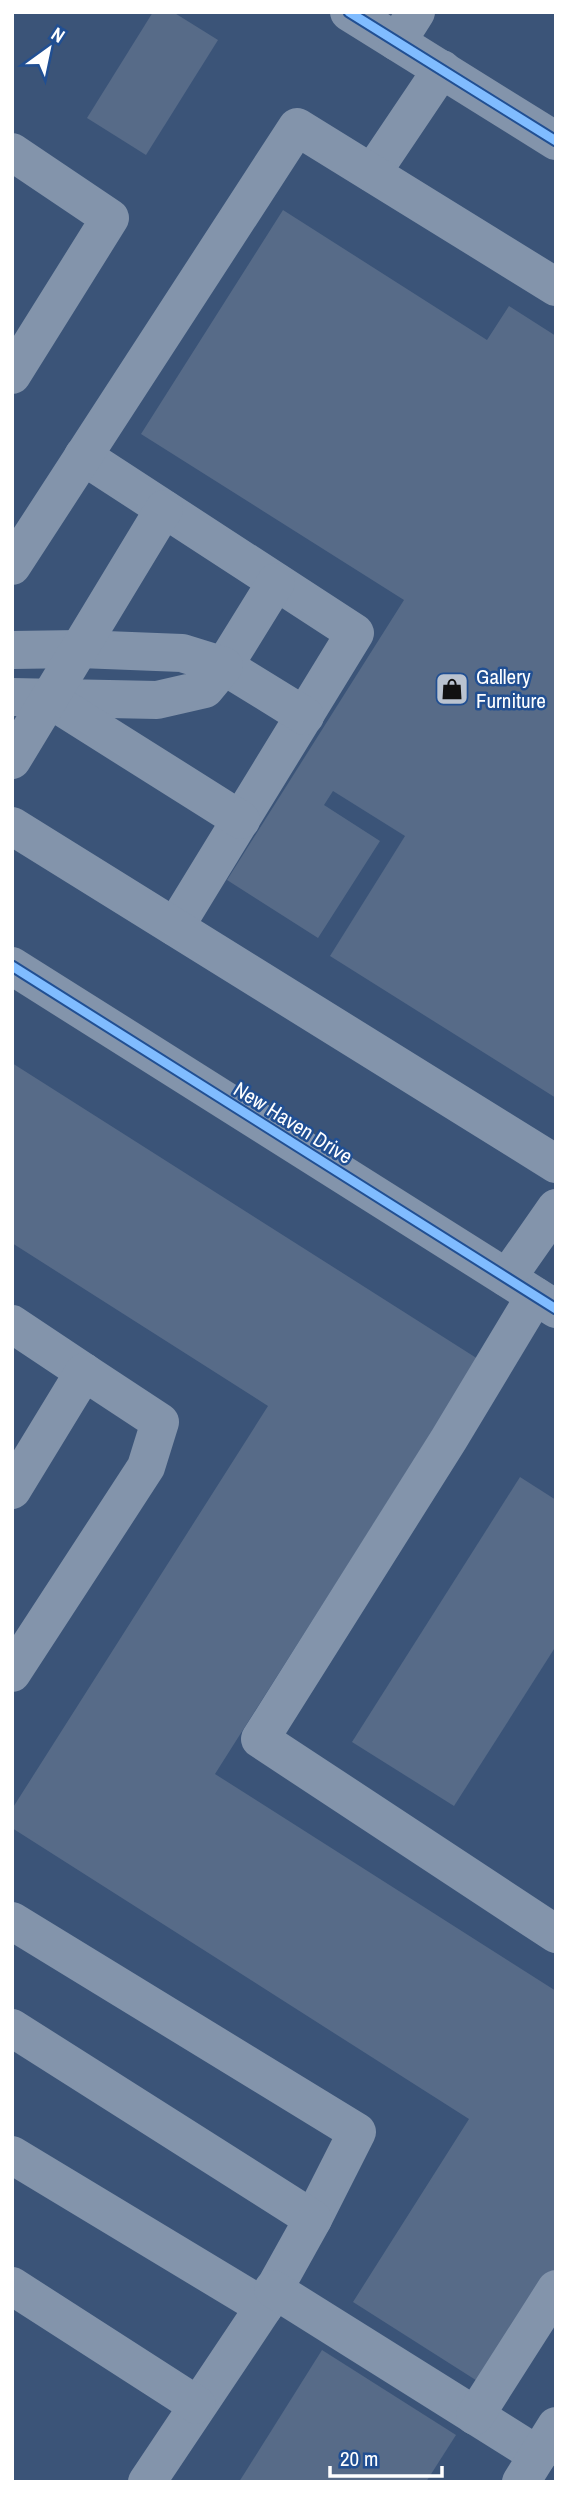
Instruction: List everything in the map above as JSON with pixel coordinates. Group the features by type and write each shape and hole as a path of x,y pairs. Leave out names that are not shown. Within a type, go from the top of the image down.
{"street":[{"path":"349,12 407,27 442,69 556,141"},
{"path":"372,173 442,69"},
{"path":"12,566 297,127 556,287"},
{"path":"12,152 110,218 12,375"},
{"path":"83,456 355,633 175,927"},
{"path":"12,760 31,698 80,649 164,509"},
{"path":"31,698 157,700 205,689 224,666 276,582"},
{"path":"12,650 80,649 182,653 224,666 305,716"},
{"path":"31,698 241,820"},
{"path":"12,826 556,1164"},
{"name":"New Haven Drive","path":"12,966 533,1295"},
{"path":"556,1208 533,1295 449,1439 260,1739 556,1934"},
{"path":"12,1324 160,1422 146,1467 12,1673"},
{"path":"18,1467 84,1373"},
{"path":"12,1921 357,2132 313,2220 269,2298 147,2482"},
{"path":"12,2028 313,2220"},
{"path":"12,2155 269,2298 538,2454"},
{"path":"12,2286 197,2405"},
{"path":"475,2416 554,2294"}],"building":[{"path":"153,12 173,12 218,40 146,155 87,118"},
{"name":"Gallery Furniture","path":"283,210 487,340 509,306 556,336 556,1098 330,956 405,836 333,791 324,805 380,841 318,938 227,880 404,600 141,434"},
{"path":"12,1063 478,1359 215,1774 556,1991 556,2269 482,2384 353,2302 469,2119 12,1828 12,1809 268,1406 12,1243"},
{"path":"520,1477 556,1500 556,1646 454,1806 352,1742"},
{"path":"322,2350 456,2435 426,2482 239,2482"}],"cycle path":[{"path":"349,12 556,141"},
{"path":"12,966 556,1309"}],"place":[{"name":"Gallery Furniture","path":"452,689"}]}
